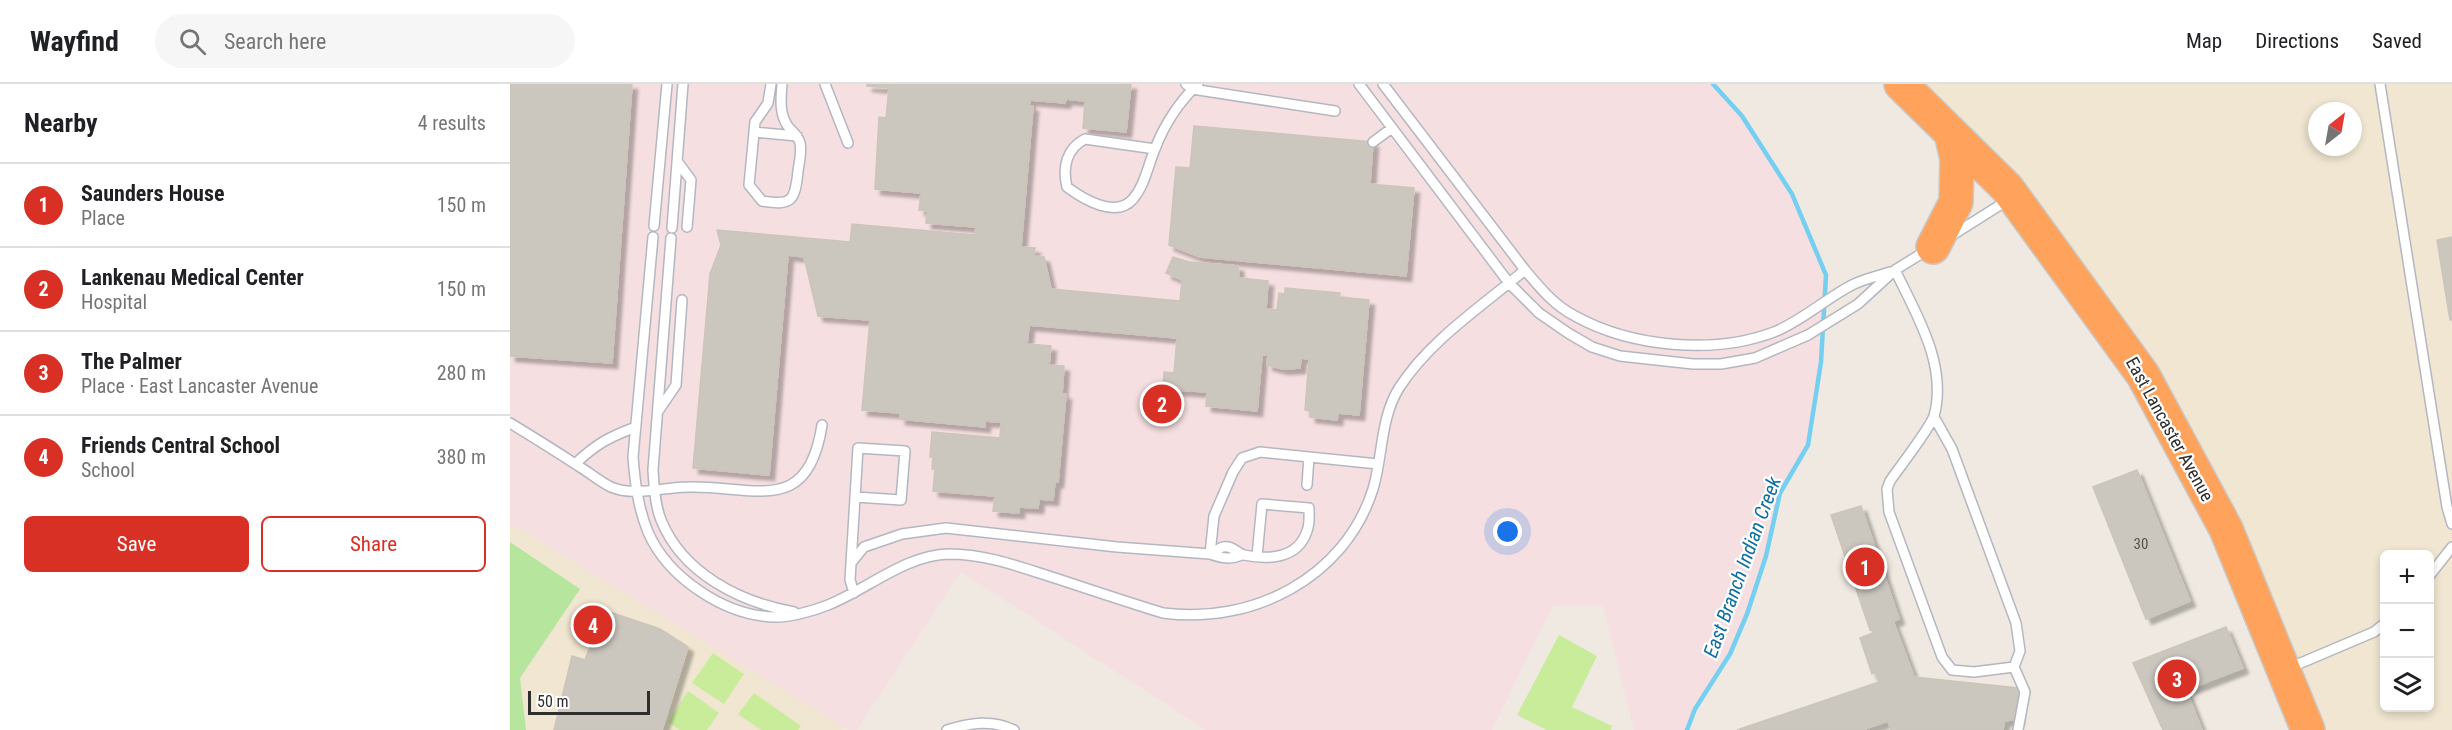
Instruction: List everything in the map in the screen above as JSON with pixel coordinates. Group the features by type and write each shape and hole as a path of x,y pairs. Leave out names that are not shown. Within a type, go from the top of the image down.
{"highway":[{"name":"East Lancaster Avenue","path":"1901,84 2013,197 2144,375 2226,529 2304,727"},
{"path":"1933,247 1956,202 1957,159 1951,133"}],"lane":[{"path":"667,84 633,457 637,491 641,513 656,547 682,577 700,590 739,611 759,616 777,617 827,605 900,568 924,558 946,554 993,558 1164,613 1186,616 1237,611 1287,592 1307,580 1323,566 1354,528 1366,508 1373,488 1390,408 1408,374 1455,326 1525,270"},
{"path":"683,84 658,412 654,489 660,518 669,536 683,554 715,582 744,599 799,613"},
{"path":"771,84 768,103 755,122 749,185 762,201 782,204 790,200 796,192 801,145 797,136 786,124 780,106 782,84"},
{"path":"825,84 848,143"},
{"path":"1359,84 1509,283 1539,313 1592,347 1620,356 1662,363 1721,364 1755,358 1808,335 1858,304 1894,270"},
{"path":"1383,84 1525,270 1550,299 1573,316 1595,326 1645,339 1689,346 1718,346 1768,334 1800,318 1852,285 1894,270 2013,197"},
{"path":"2380,84 2445,496 2452,524"},
{"path":"1155,148 1085,139 1070,150 1065,172 1067,187 1088,200 1106,207 1115,208 1126,205 1140,188 1155,148 1172,116 1192,86 1335,111"},
{"path":"1373,142 1392,128"},
{"path":"754,132 797,136"},
{"path":"677,161 691,180 687,227"},
{"path":"1894,270 1928,341 1937,390 1934,417 1890,481 1887,489 1889,512 1942,657 1952,670 1974,672 2014,667"},
{"path":"658,412 676,386 682,300"},
{"path":"1934,417 1952,449 2016,622 2020,651 2014,667 2025,692 2018,730"},
{"path":"510,423 611,488 637,491 690,487 753,492 777,491 792,486 807,469 818,450 822,425"},
{"path":"575,464 594,446 609,437 636,427"},
{"path":"854,593 850,580 851,563 855,497 858,448 905,452 901,500 855,497"},
{"path":"1210,554 1214,516 1233,472 1242,458 1260,452 1378,464"},
{"path":"1307,485 1309,457"},
{"path":"851,563 864,547 902,534 946,528 1117,547 1210,554 1223,547 1233,548 1242,555 1280,558 1302,542 1308,530 1309,508 1262,504 1257,556"},
{"path":"2434,570 2452,546"},
{"path":"2283,670 2380,628"},
{"path":"951,730 968,723 990,722 1014,730"}],"shaded area":[{"path":"510,84 1713,84 1742,116 1792,194 1826,275 1825,324 1821,362 1808,445 1780,493 1765,556 1747,614 1730,654 1695,709 1687,730 1634,730 1603,605 1553,606 1492,730 1206,730 961,572 857,730 849,730 510,523"},
{"path":"1901,84 2452,84 2452,730 2312,730 2143,375"},
{"path":"510,523 844,726 841,730 510,730"}],"green space":[{"path":"510,542 580,589 520,678 526,730 510,730"},
{"path":"1559,635 1597,656 1572,707 1612,726 1611,730 1547,730 1517,715"},
{"path":"713,653 744,674 724,704 692,683"},
{"path":"688,691 719,713 707,730 680,730 668,722"},
{"path":"754,693 801,726 798,730 761,730 738,714"}],"building":[{"path":"510,84 632,84 612,363 510,356"},
{"path":"867,84 1131,84 1126,132 1083,128 1085,101 1066,99 1065,103 1030,100 1029,106 1033,106 1021,247 1035,248 1034,256 1044,257 1051,289 1180,301 1182,280 1166,273 1173,257 1189,262 1238,266 1239,278 1268,281 1266,309 1277,310 1279,293 1285,294 1285,288 1340,293 1339,297 1369,300 1359,415 1338,413 1337,420 1310,417 1310,411 1305,410 1309,359 1301,358 1300,368 1283,369 1267,365 1268,355 1262,355 1257,411 1206,406 1207,392 1163,389 1164,372 1174,373 1177,338 1029,325 1027,344 1051,346 1049,365 1064,366 1062,394 1066,394 1058,482 1055,481 1053,500 1039,499 1038,508 1019,507 1019,513 993,511 995,496 933,491 935,469 932,469 933,457 930,457 932,432 1000,438 1001,422 985,421 985,427 900,419 900,413 862,410 870,320 818,316 804,257 788,255 769,475 693,468 710,274 721,245 717,230 850,242 852,224 975,235 976,227 926,223 927,211 919,210 921,193 875,189 879,117 886,118 889,88 867,86"},
{"path":"1194,126 1373,142 1370,184 1414,188 1406,276 1200,257 1169,245 1176,167 1190,168"},
{"path":"2452,237 2452,320 2450,320 2437,240"},
{"path":"2137,470 2190,601 2146,619 2093,487"},
{"path":"1861,506 1899,619 1893,621 1914,677 2018,688 2018,719 2004,721 2003,730 1891,730 1888,721 1862,730 1737,730 1879,682 1876,672 1872,674 1860,638 1873,633 1872,629 1870,630 1831,515"},
{"path":"604,610 660,629 688,647 662,730 554,730 572,656 585,660"},
{"path":"2226,627 2243,668 2186,690 2202,730 2163,730 2133,663"}],"waterway":[{"name":"East Branch Indian Creek","path":"1687,730 1695,709 1730,654 1747,614 1766,556 1780,493 1808,445 1821,362 1826,275 1792,194 1742,116 1713,84"}],"place":[{"name":"Lankenau Medical Center","path":"1162,404"},
{"name":"Saunders House","path":"1865,567"},
{"name":"Friends Central School","path":"593,625"},
{"name":"The Palmer","path":"2177,679"}]}
